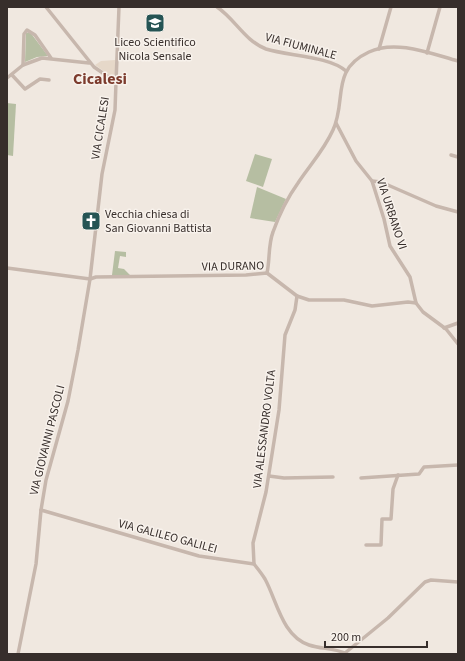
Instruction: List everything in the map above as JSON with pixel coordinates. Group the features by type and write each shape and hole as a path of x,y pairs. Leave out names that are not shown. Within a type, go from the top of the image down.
{"street":[{"name":"VIA CICALESI","path":"46,7 90,63 98,71 116,82 115,110 102,174 90,279"},
{"path":"116,82 119,7"},
{"name":"VIA FIUMINALE","path":"217,7 229,16 255,43 266,49 324,62 346,71"},
{"path":"379,49 390,7"},
{"path":"427,53 440,7"},
{"path":"23,65 24,34 27,30 35,35 51,58"},
{"path":"267,273 270,240 275,225 292,193 322,152 336,124 340,91 346,71 358,58 370,51 396,47 458,61"},
{"path":"7,78 23,65 33,60 51,58 90,63"},
{"path":"12,75 25,89 40,79 49,80"},
{"name":"VIA URBANO VI","path":"336,124 356,161 372,181 384,218 390,246 410,277 416,303"},
{"path":"451,155 458,157"},
{"path":"372,181 381,182 436,206 458,212"},
{"name":"VIA DURANO","path":"7,268 90,279 96,277 246,276 267,273 297,296 315,301 344,300 372,306 408,302 416,303"},
{"name":"VIA GIOVANNI PASCOLI","path":"18,654 36,564 41,510 46,480 68,401 90,279"},
{"name":"VIA ALESSANDRO VOLTA","path":"254,564 253,544 269,476 279,410 285,335 295,310 297,296"},
{"path":"416,303 423,312 444,328 458,344"},
{"path":"444,328 458,323"},
{"path":"361,478 419,474 424,467 458,465"},
{"path":"366,545 381,545 382,519 391,519 393,489 398,475"},
{"path":"269,476 284,478 333,477"},
{"name":"VIA GALILEO GALILEI","path":"41,510 199,556 254,564"},
{"path":"254,564 265,578 281,616 293,635 308,645 332,649 345,654 388,618 425,582 431,580 458,582"}],"green space":[{"path":"30,32 48,56 37,57 25,62 26,33"},
{"path":"7,103 16,104 13,156 7,155"},
{"path":"255,154 272,159 263,187 246,181"},
{"path":"257,187 286,199 275,222 250,218"},
{"path":"115,251 126,252 126,257 120,256 118,268 124,269 130,275 112,275"}],"shaded area":[{"path":"115,60 115,74 111,76 95,65 101,61"}],"place":[{"name":"Liceo Scientifico Nicola Sensale","path":"155,23"},
{"name":"Vecchia chiesa di San Giovanni Battista","path":"91,221"}],"district":[{"name":"Cicalesi","path":"100,78"}]}
